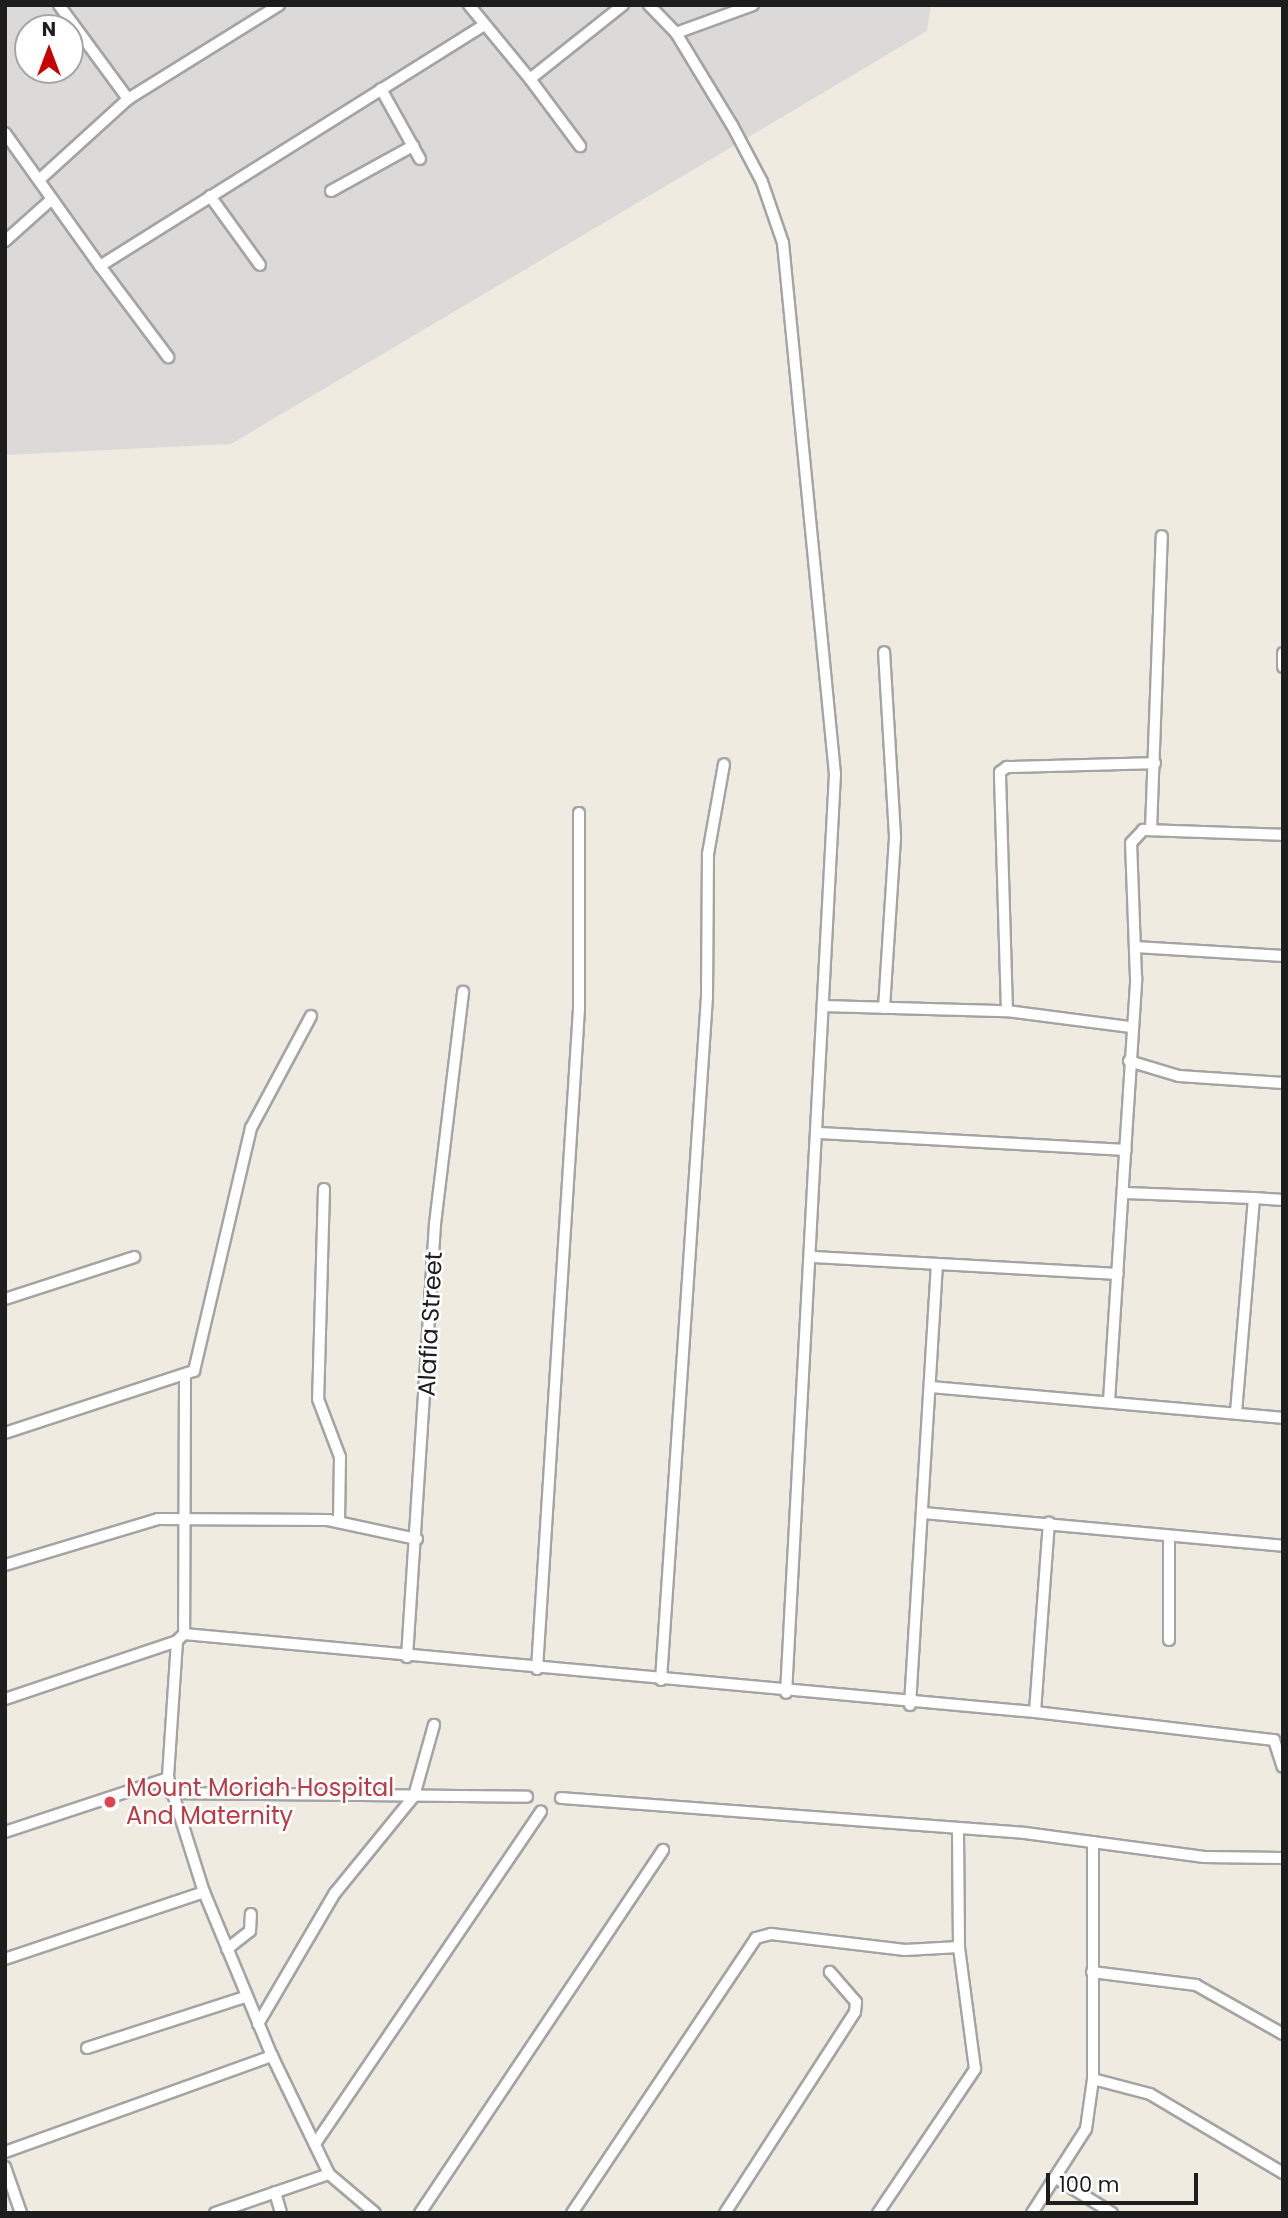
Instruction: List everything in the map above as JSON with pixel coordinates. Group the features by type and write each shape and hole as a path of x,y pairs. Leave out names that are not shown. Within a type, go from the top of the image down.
{"street":[{"path":"59,5 128,99"},
{"path":"39,180 128,99 279,5"},
{"path":"469,5 530,79 580,146"},
{"path":"530,79 623,5"},
{"path":"649,5 676,33 762,182 783,243 835,774 814,1257 786,1693"},
{"path":"676,33 753,5"},
{"path":"100,266 484,24"},
{"path":"381,89 420,159"},
{"path":"5,133 168,357"},
{"path":"331,191 413,146"},
{"path":"210,196 260,265"},
{"path":"5,241 52,200"},
{"path":"1151,830 1162,536"},
{"path":"884,652 895,836 884,1008"},
{"path":"1283,653 1283,667"},
{"path":"1007,1011 1000,772 1007,767 1155,763"},
{"path":"661,1680 707,997 708,854 724,764"},
{"path":"537,1669 579,1009 579,813"},
{"path":"1109,1401 1125,1193 1136,947 1131,843 1136,834 1151,830 1283,835"},
{"path":"1136,947 1283,956"},
{"name":"Alafia Street","path":"407,1657 417,1539 435,1223 463,992"},
{"path":"823,1006 1007,1011 1131,1027"},
{"path":"311,1016 251,1128 199,1359 185,1378 181,1638 168,1778 204,1892 245,1997 272,2056 329,2174 375,2213"},
{"path":"1129,1061 1179,1076 1283,1083"},
{"path":"820,1133 1126,1150"},
{"path":"324,1189 318,1399 342,1470 339,1522"},
{"path":"1125,1193 1283,1200"},
{"path":"1236,1413 1254,1198"},
{"path":"5,1299 134,1256"},
{"path":"814,1257 937,1267 1118,1274"},
{"path":"910,1705 937,1267"},
{"path":"5,1433 185,1378"},
{"path":"930,1387 1283,1418"},
{"path":"923,1513 1283,1546"},
{"path":"5,1565 118,1528 182,1520 339,1522 417,1539"},
{"path":"1035,1712 1049,1523"},
{"path":"1169,1537 1169,1640"},
{"path":"5,1699 181,1638 661,1680 910,1705 1035,1712 1274,1740 1283,1767"},
{"path":"258,2024 335,1894 414,1796 434,1724"},
{"path":"5,1832 168,1778"},
{"path":"172,1793 527,1797"},
{"path":"561,1798 1093,1842 1204,1857 1283,1858"},
{"path":"315,2144 541,1811"},
{"path":"878,2213 975,2069 959,1947 958,1832"},
{"path":"1032,2213 1086,2129 1093,2079 1093,1842"},
{"path":"420,2213 663,1850"},
{"path":"5,1959 204,1892"},
{"path":"227,1950 250,1931 251,1914"},
{"path":"572,2213 756,1938 771,1934 905,1950 959,1947"},
{"path":"725,2213 855,2012 856,2002 830,1972"},
{"path":"1092,1972 1196,1985 1283,2034"},
{"path":"87,2048 245,1997"},
{"path":"5,2152 272,2056"},
{"path":"1093,2079 1150,2094 1283,2173"},
{"path":"5,2167 22,2213"},
{"path":"215,2213 329,2174"},
{"path":"1056,2178 1112,2213"},
{"path":"275,2192 281,2213"}],"shaded area":[{"path":"5,5 931,5 927,31 231,444 5,455"}],"place":[{"name":"Mount Moriah Hospital And Maternity","path":"110,1802"}]}
